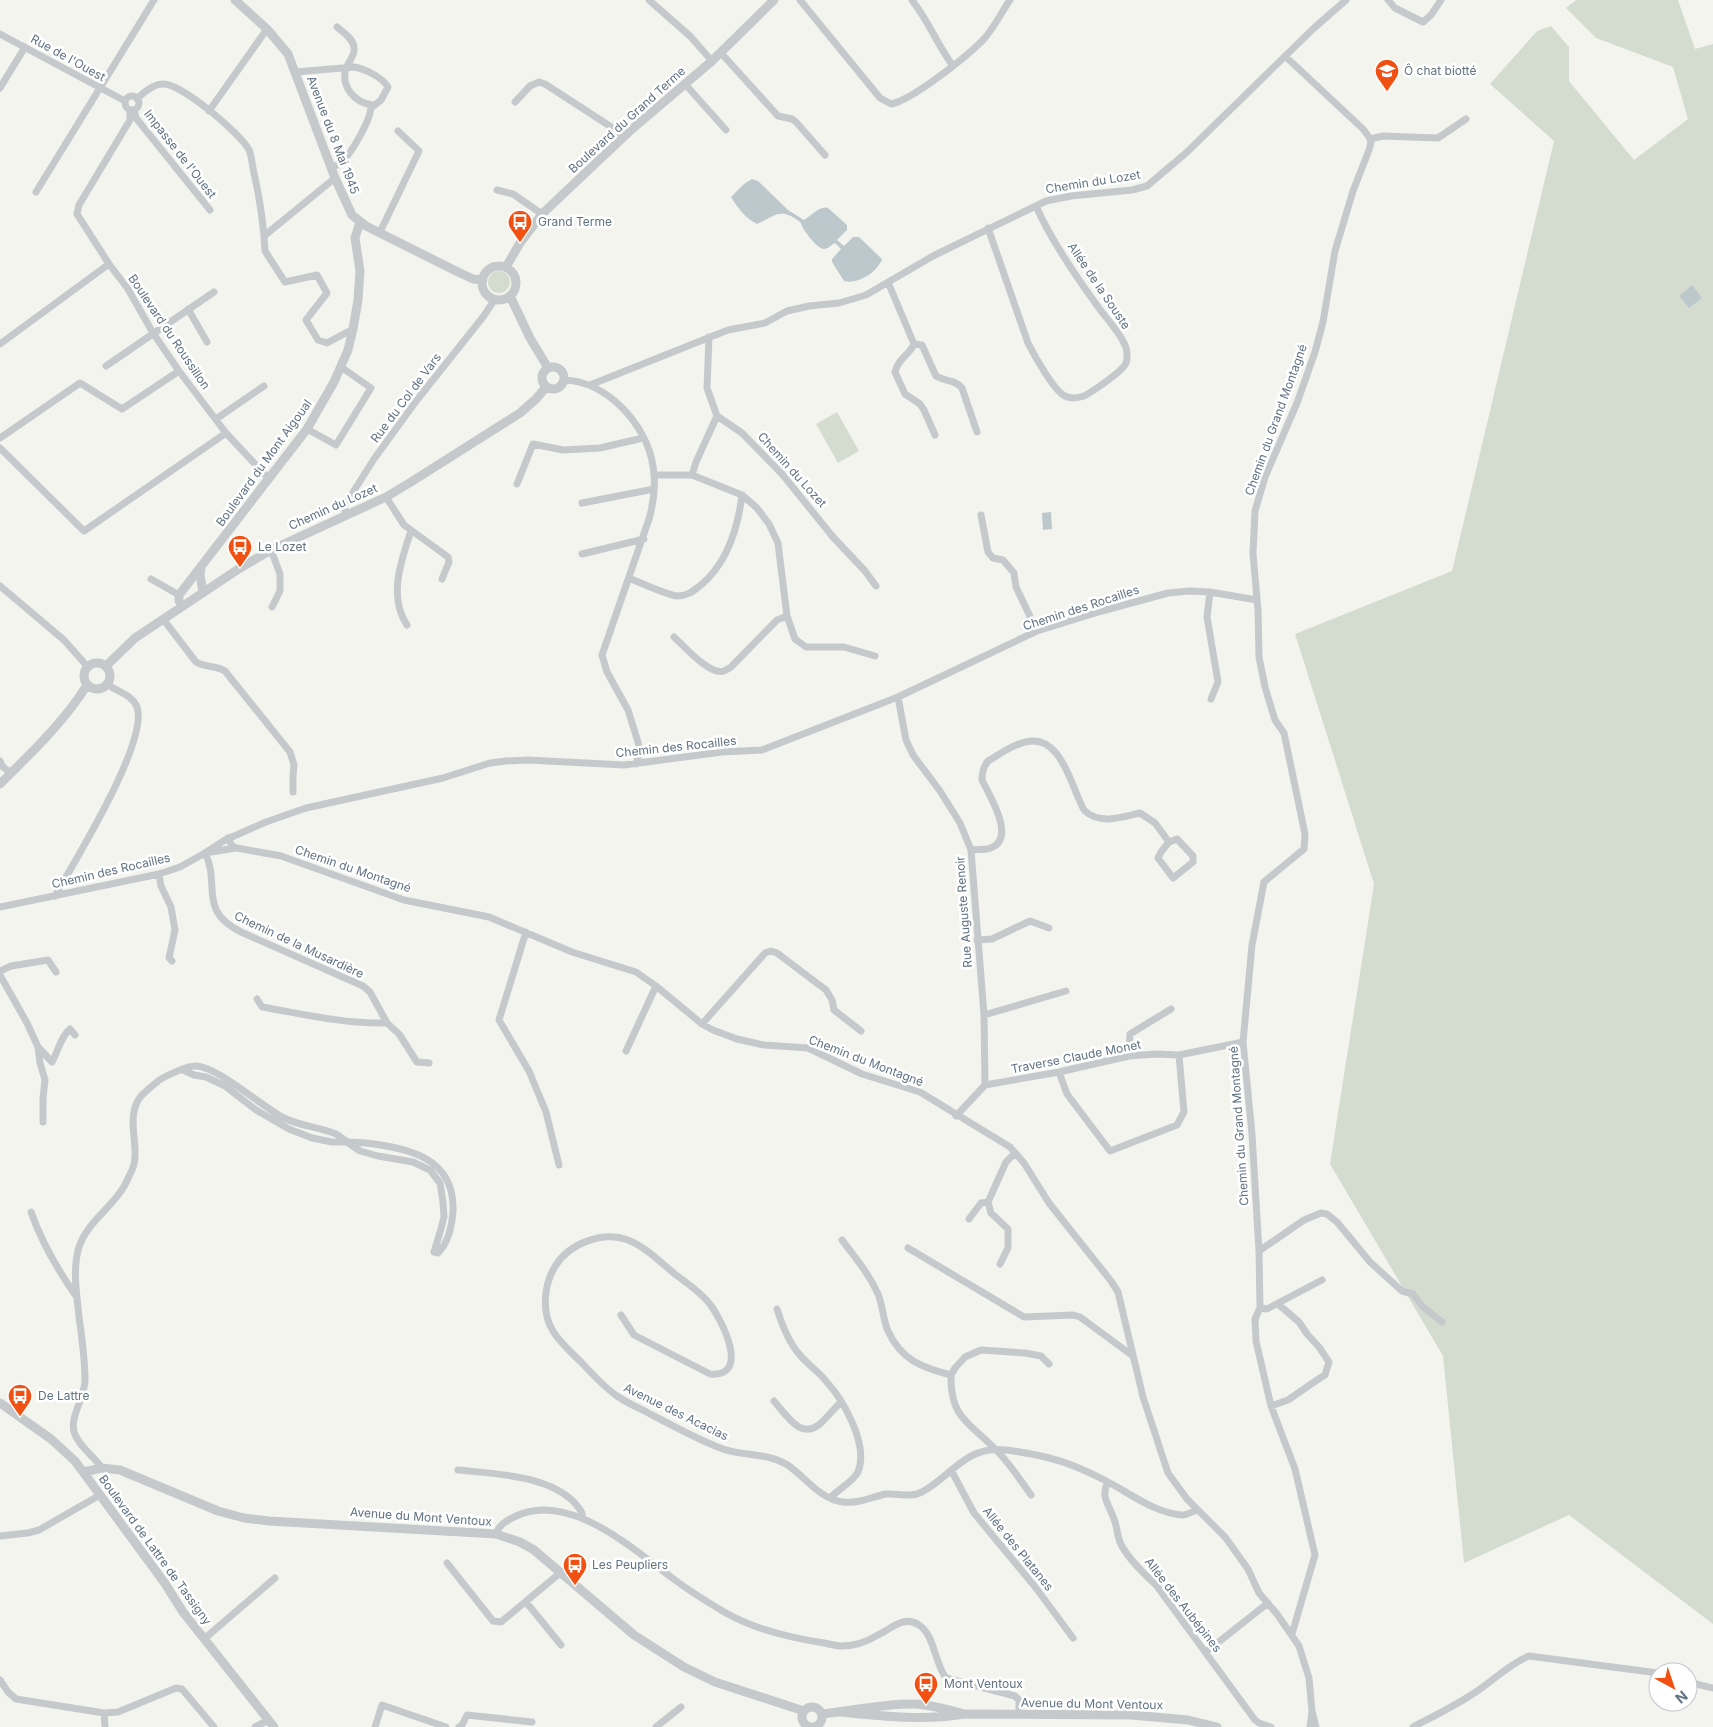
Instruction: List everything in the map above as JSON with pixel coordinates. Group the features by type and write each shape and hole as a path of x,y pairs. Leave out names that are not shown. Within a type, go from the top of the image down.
{"street":[{"path":"36,192 154,0"},
{"name":"Avenue du 8 Mai 1945","path":"235,0 268,29 288,54 335,178 348,208 360,222 467,277 482,280"},
{"path":"649,0 690,36 712,61"},
{"name":"Boulevard du Grand Terme","path":"506,267 520,243 542,214 623,137 721,53 774,0"},
{"path":"800,0 880,98 891,104 902,101 953,66 983,40 1010,0"},
{"path":"912,0 928,22 940,49 953,66"},
{"name":"Chemin du Lozet","path":"590,385 728,330 765,323 787,311 809,306 839,303 866,295 933,256 1036,206 1059,198 1132,190 1147,186 1186,154 1285,56 1346,0"},
{"path":"1388,0 1395,8 1423,22 1431,15 1441,0"},
{"path":"296,72 346,68 360,68 386,84 387,91 381,100 373,105 364,104 353,97 348,90 345,81 346,68 353,55 355,46 350,38 337,27"},
{"path":"210,111 268,29"},
{"name":"Rue de l'Ouest","path":"0,34 125,101"},
{"path":"0,88 25,47"},
{"path":"721,53 778,116 792,119 796,122 825,155"},
{"path":"1285,56 1363,129 1370,139 1384,136 1438,138 1466,119"},
{"path":"515,102 530,86 539,82 619,132 623,137"},
{"path":"137,99 152,87 168,84 210,111 240,136 249,150 260,192 265,251 285,282 316,275 327,292 306,320 318,340 327,343 354,330"},
{"path":"685,84 726,130"},
{"path":"130,96 137,99 139,103 137,107 132,110 126,108 125,101 130,96"},
{"path":"331,167 342,162 350,152 370,116 373,105"},
{"name":"Impasse de l'Ouest","path":"132,110 136,118 210,210"},
{"name":"Boulevard du Roussillon","path":"132,110 130,120 79,205 77,214 109,264 128,289 153,333 179,371 226,433 269,479"},
{"path":"380,232 419,152 418,148 398,131"},
{"name":"Chemin du Grand Montagné","path":"1292,1634 1315,1555 1295,1469 1271,1406 1256,1341 1255,1319 1260,1308 1258,1251 1252,1134 1243,1042 1252,945 1264,882 1304,849 1305,834 1284,733 1275,720 1265,687 1259,657 1253,554 1255,511 1265,477 1297,403 1315,352 1323,322 1335,251 1353,191 1369,150 1370,139"},
{"path":"264,236 335,178"},
{"path":"497,190 513,194 542,214"},
{"name":"Allée de la Souste","path":"988,228 1028,343 1035,356 1064,396 1074,398 1084,396 1121,370 1126,363 1126,349 1042,220 1036,206"},
{"name":"Boulevard du Mont Aigoual","path":"179,595 307,429 330,389 348,350 354,330 360,271 356,238 360,222"},
{"path":"0,344 109,264"},
{"path":"494,267 506,267 515,278 515,288 510,296 495,299 487,294 482,280 488,270 494,267"},
{"path":"888,282 914,344 911,351 898,362 895,372 905,394 920,404 924,410 935,435"},
{"path":"106,366 214,292"},
{"path":"510,296 530,338 548,368"},
{"name":"Rue du Col de Vars","path":"347,515 345,505 374,458 417,400 483,318 495,299"},
{"path":"188,309 207,342"},
{"path":"692,475 717,416 707,388 709,337"},
{"path":"914,344 922,345 936,376 941,379 958,382 962,388 977,432"},
{"path":"307,429 336,445 372,388 340,367"},
{"path":"556,367 560,369 564,380 563,384 553,390 546,388 542,375 548,368 556,367"},
{"path":"0,438 80,383 122,409 179,371"},
{"path":"564,380 576,380 590,385 606,395 627,413 643,438 651,456 654,475 653,505 644,539 602,655 607,672 628,710 638,742 640,751 636,764"},
{"path":"216,419 264,386"},
{"name":"Chemin du Lozet","path":"106,666 136,638 203,592 271,550 386,497 520,413 546,388"},
{"name":"Chemin du Lozet","path":"717,416 742,433 776,468 876,586"},
{"path":"0,448 84,531 226,433"},
{"path":"517,484 533,444 563,450 600,448 643,438"},
{"path":"654,475 692,475 742,495 757,508 778,543 787,616 794,637 800,644 806,647 844,647 875,656"},
{"path":"582,503 654,489"},
{"path":"629,578 676,596 688,595 706,580 723,560 735,533 742,495"},
{"path":"386,497 404,525 448,557 449,562 442,579"},
{"path":"981,515 988,552 993,558 1003,560 1014,573 1016,587 1037,631"},
{"path":"407,625 401,616 396,593 402,561 411,531"},
{"path":"582,554 644,539"},
{"path":"271,550 280,574 280,591 272,607"},
{"path":"201,568 200,575 203,592"},
{"path":"151,579 179,595 179,601 182,606"},
{"path":"0,586 64,640 87,666"},
{"name":"Chemin des Rocailles","path":"0,907 160,874 180,867 205,854 228,838 306,808 442,778 490,763 528,760 624,765 722,752 762,750 898,697 1037,631 1102,610 1168,593 1190,591 1210,592 1257,600"},
{"path":"1210,592 1207,617 1218,682 1211,699"},
{"path":"674,637 702,663 714,670 724,671 732,667 777,620 787,616"},
{"path":"164,619 196,662 202,666 219,667 225,671 284,743 293,758 294,792"},
{"path":"99,662 106,666 110,673 107,684 97,689 86,684 83,675 87,666 99,662"},
{"path":"0,784 69,709 86,684"},
{"path":"55,896 108,802 138,725 137,707 133,701 107,684"},
{"name":"Rue Auguste Renoir","path":"898,697 906,740 913,755 940,790 960,823 971,850 984,1015 985,1085"},
{"path":"971,850 993,847 999,842 1002,833 1002,823 982,780 985,765 988,761 1020,743 1030,741 1045,743 1051,746 1062,762 1084,810 1094,816 1105,819 1121,818 1140,813 1155,823 1169,842"},
{"path":"0,761 3,767 11,774"},
{"path":"228,838 232,846 238,848"},
{"path":"1177,839 1193,856 1193,862 1172,878 1158,858 1169,842 1177,839"},
{"name":"Chemin du Montagné","path":"205,854 238,848 281,856 404,900 489,917 572,952 636,972 702,1024 714,1030 737,1039 764,1045 808,1048 862,1074 920,1092 956,1116 1003,1142 1015,1153 1049,1203 1114,1286 1121,1303 1143,1397 1168,1473 1187,1499 1225,1537 1248,1569 1259,1593 1292,1634 1299,1646 1306,1666 1316,1727"},
{"name":"Chemin de la Musardière","path":"205,854 210,869 213,901 223,921 241,932 362,986 370,992 387,1023 399,1034 417,1062 430,1063"},
{"path":"160,874 161,886 171,907 175,930 169,958 172,961"},
{"path":"977,940 992,939 1030,921 1049,928"},
{"path":"526,932 499,1020 529,1071 546,1112 559,1165"},
{"path":"702,1024 765,953 771,951 777,953 826,990 832,1000 834,1010 861,1031"},
{"path":"0,971 11,966 48,960 56,972"},
{"path":"0,975 28,1023 38,1047 45,1080 43,1122"},
{"path":"626,1051 656,986"},
{"path":"984,1015 1066,991"},
{"path":"257,999 262,1007 361,1024 387,1023"},
{"path":"1129,1056 1130,1034 1171,1009"},
{"path":"38,1047 52,1062 65,1033 70,1029 75,1035"},
{"name":"Traverse Claude Monet","path":"985,1085 1059,1072 1129,1056 1180,1055 1243,1042"},
{"path":"1059,1072 1067,1094 1110,1151 1177,1125 1184,1112 1180,1055"},
{"name":"Boulevard de Lattre de Tassigny","path":"102,1468 80,1442 74,1431 74,1419 81,1402 85,1380 76,1296 75,1265 79,1246 89,1228 119,1193 129,1178 135,1158 133,1136 134,1112 140,1096 162,1077 183,1070 194,1075 206,1077 225,1086 262,1114 289,1130 312,1138 332,1142 347,1142"},
{"path":"956,1116 985,1085"},
{"path":"347,1142 366,1143 408,1151 423,1156 440,1169 450,1184 453,1207 446,1241 438,1253 434,1252 444,1217 442,1188 435,1176 430,1170 413,1162 360,1151 347,1142"},
{"path":"1000,1264 1008,1248 1008,1229 992,1213 988,1202 1006,1162 1015,1153"},
{"path":"969,1219 981,1203 988,1202"},
{"path":"31,1212 43,1245 59,1273 76,1296"},
{"path":"1258,1251 1304,1220 1321,1213 1327,1214 1370,1262 1402,1291 1413,1294 1422,1306 1442,1322"},
{"name":"Avenue des Acacias","path":"621,1315 634,1335 710,1374 721,1373 728,1367 732,1350 727,1336 713,1309 693,1288 646,1251 627,1240 611,1238 580,1243 565,1254 556,1264 547,1288 545,1302 552,1330 602,1384 618,1397 710,1443 730,1451 772,1459 785,1464 835,1501 850,1502 884,1494 918,1494 968,1457 986,1450 996,1450 1054,1458 1108,1482 1150,1505 1168,1511 1188,1514 1197,1510"},
{"path":"842,1240 866,1272 878,1293 888,1330 898,1347 913,1362 951,1376"},
{"path":"908,1248 1024,1317 1073,1315 1080,1317 1133,1356"},
{"path":"1260,1308 1267,1309 1322,1280"},
{"path":"1271,1406 1288,1400 1320,1378 1325,1374 1329,1362 1299,1322 1278,1304"},
{"path":"777,1309 791,1343 806,1362 826,1380 849,1416 857,1437 860,1462 856,1475 836,1490 830,1498"},
{"path":"1032,1495 996,1450 958,1414 950,1393 951,1376 955,1368 965,1357 981,1350 1041,1356 1049,1364"},
{"path":"774,1401 790,1420 802,1430 810,1430 821,1423 841,1402"},
{"name":"Boulevard de Lattre de Tassigny","path":"0,1403 64,1450 83,1472 204,1639 271,1724"},
{"name":"Avenue du Mont Ventoux","path":"83,1472 102,1468 120,1470 218,1511 244,1518 496,1534 520,1542 534,1550 634,1635 684,1667 714,1682 804,1711"},
{"path":"458,1470 502,1474 554,1488 574,1503 582,1513 582,1518"},
{"name":"Allée des Platanes","path":"951,1470 974,1513 1031,1581 1074,1638"},
{"name":"Allée des Aubépines","path":"1108,1482 1104,1495 1115,1520 1119,1541 1123,1548 1156,1585 1255,1720 1270,1727"},
{"path":"0,1536 39,1530 100,1495"},
{"path":"496,1534 503,1523 530,1511 552,1511 582,1518 624,1541 676,1581 727,1614 753,1626 802,1639 842,1646 860,1643 897,1624 906,1621 914,1622 924,1629 928,1635 941,1672 946,1678 1015,1696 1019,1700 1020,1714"},
{"path":"447,1563 493,1621 501,1622 560,1573"},
{"path":"204,1639 275,1578"},
{"path":"526,1602 561,1645"},
{"path":"1206,1652 1268,1603"},
{"path":"1413,1727 1470,1696 1511,1665 1529,1656 1648,1672"},
{"path":"0,1680 8,1692 16,1699 104,1713 118,1712 176,1688 182,1688 214,1727"},
{"path":"1698,1684 1713,1688"},
{"name":"Avenue du Mont Ventoux","path":"822,1714 914,1704 939,1707 964,1714"},
{"path":"375,1727 382,1705 446,1727"},
{"path":"656,1727 681,1707"},
{"path":"812,1707 818,1709 822,1714 822,1720 817,1726 807,1726 803,1721 804,1711 812,1707"},
{"name":"Chemin du Montagné","path":"1310,1727 1312,1711"},
{"name":"Avenue du Mont Ventoux","path":"841,1712 876,1716 915,1717 946,1717 964,1714 1130,1715 1188,1720 1218,1727"},
{"path":"104,1713 106,1727"},
{"path":"459,1727 467,1715 532,1722"},
{"path":"256,1727 271,1724"}],"shaded area":[{"path":"1576,0 1678,0 1695,49 1713,44 1713,1624 1569,1515 1464,1563 1443,1356 1330,1164 1374,884 1295,634 1452,571 1554,141 1490,84 1537,31 1551,26 1569,47 1569,81 1634,160 1688,119 1673,67 1596,38 1566,8"},
{"path":"752,179 758,181 788,210 804,220 819,209 828,208 847,225 847,230 837,240 844,246 853,237 859,237 882,259 880,264 872,273 861,279 849,282 844,281 832,262 832,259 841,249 835,243 827,248 821,248 810,238 801,223 788,215 779,214 757,224 753,222 742,212 731,197"},
{"path":"499,271 507,274 510,282 507,290 499,293 491,290 488,282 491,274"},
{"path":"1692,285 1702,298 1689,308 1679,296"},
{"path":"837,412 859,451 838,463 816,424"},
{"path":"1051,512 1052,529 1043,530 1042,513"}],"place":[{"name":"Ô chat biotté","path":"1387,92"},
{"name":"Grand Terme","path":"520,243"},
{"name":"Le Lozet","path":"240,568"},
{"name":"De Lattre","path":"20,1417"},
{"name":"Les Peupliers","path":"575,1586"},
{"name":"Mont Ventoux","path":"926,1705"}]}
